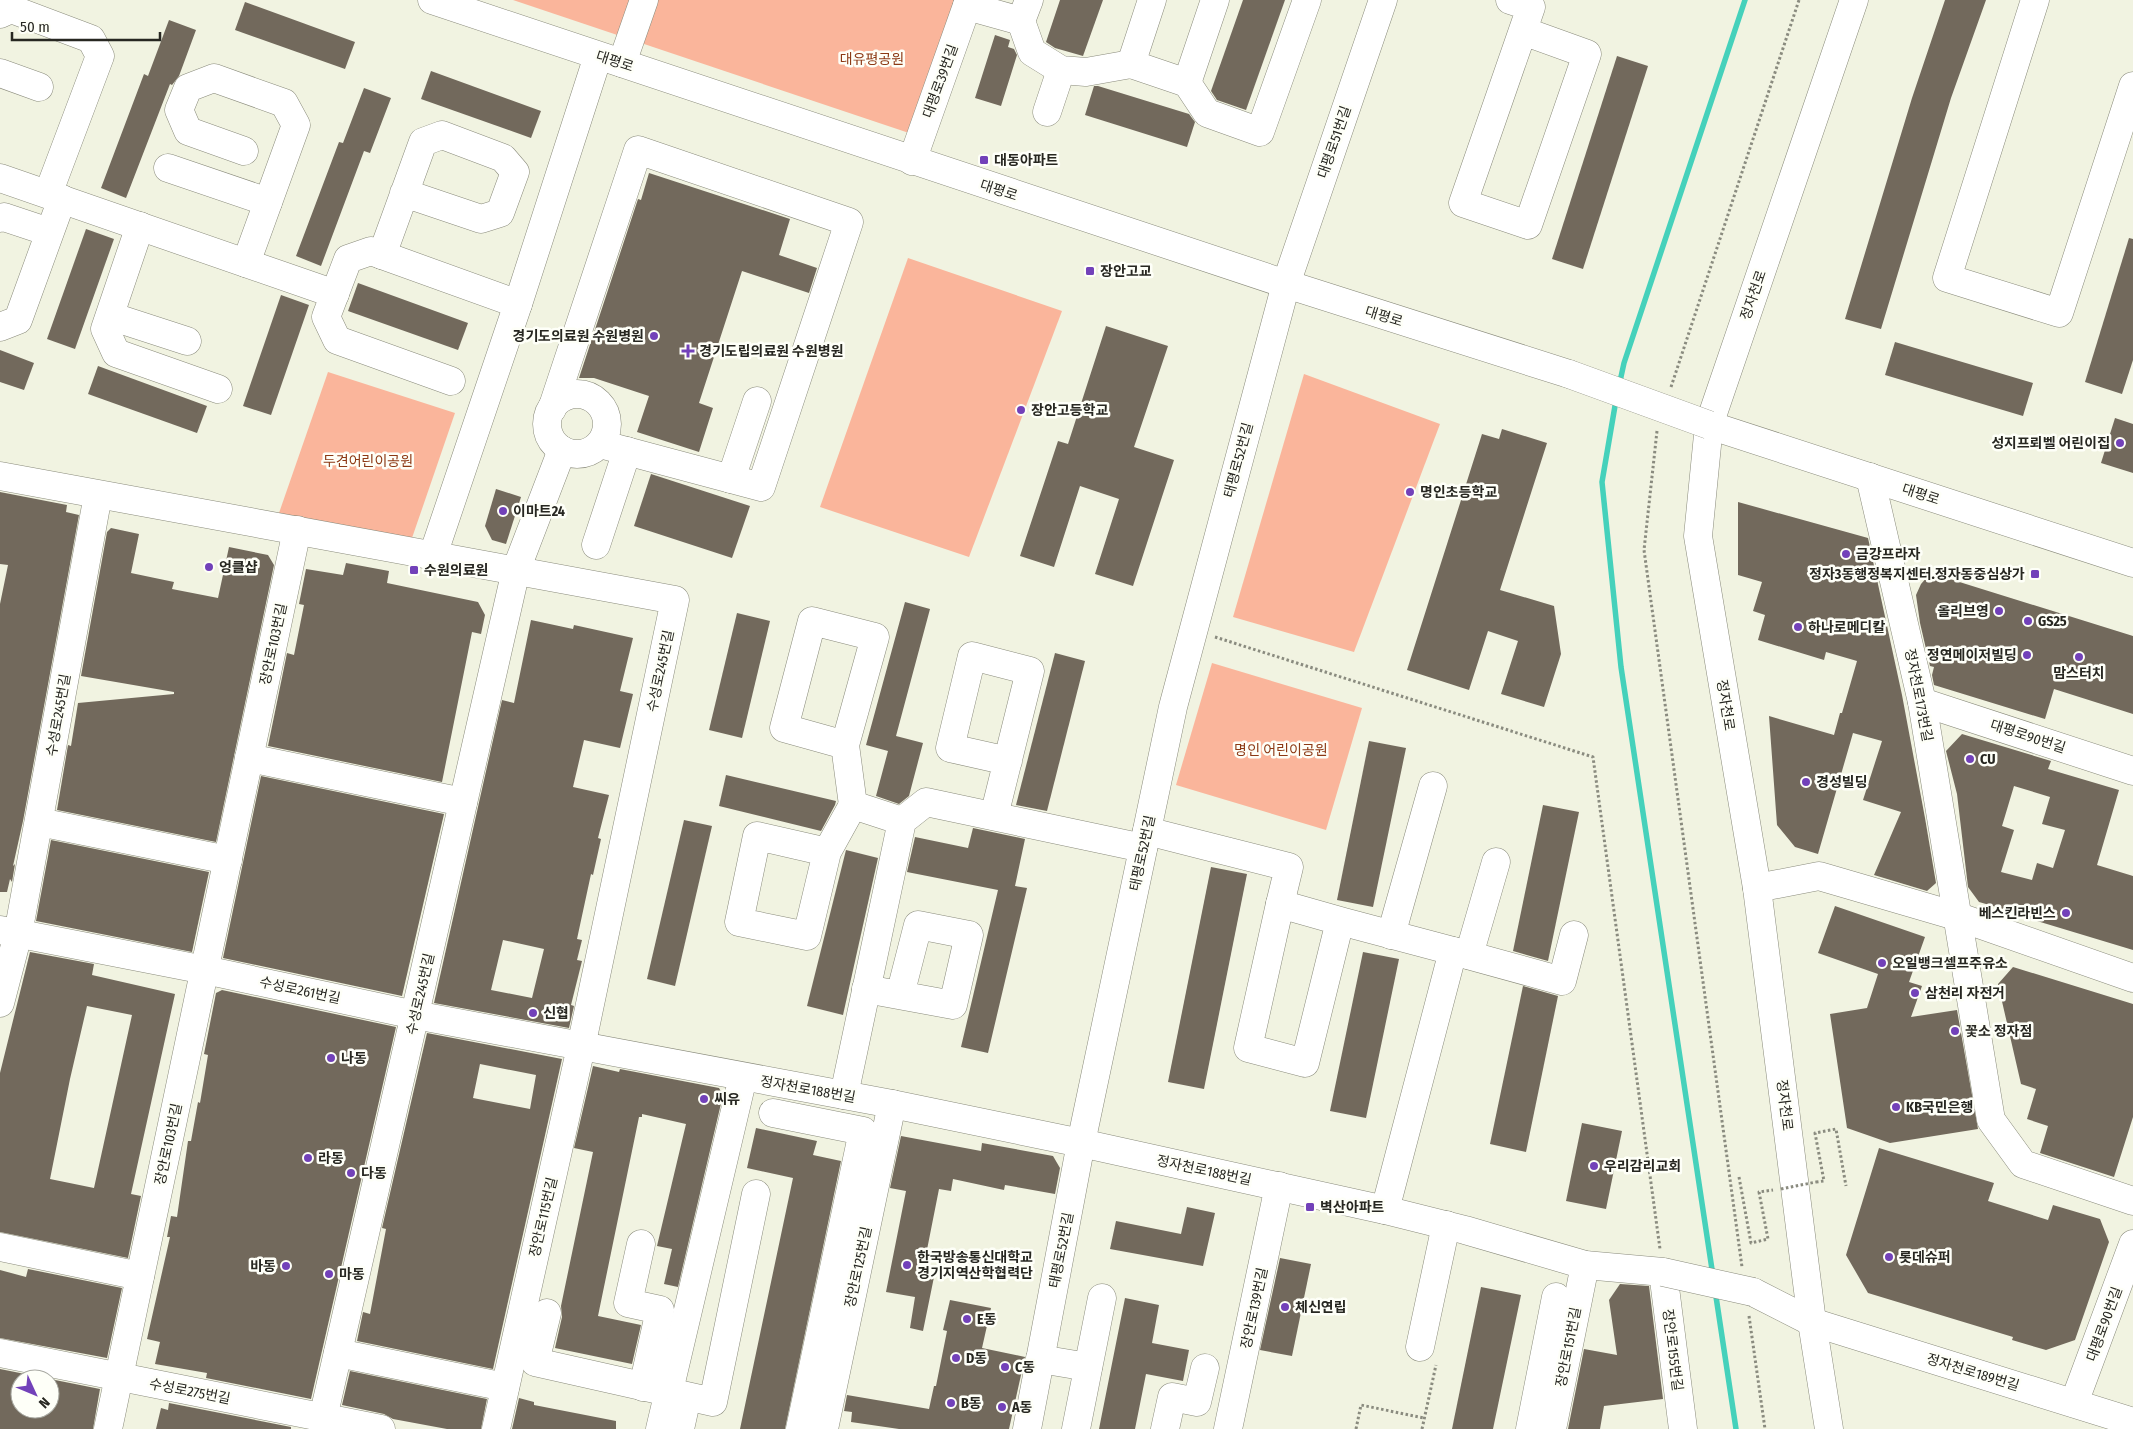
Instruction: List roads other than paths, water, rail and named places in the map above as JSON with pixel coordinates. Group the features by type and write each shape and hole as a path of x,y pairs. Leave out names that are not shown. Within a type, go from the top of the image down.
{"street":[{"name":"대평로","path":"432,0 912,161 1286,284 1569,374 1709,425 2133,563"},
{"path":"433,555 518,304 610,59 644,0"},
{"path":"1130,64 1152,0"},
{"path":"1187,83 1215,0"},
{"path":"968,3 1025,10 1032,52 1061,70 1086,72 1130,64 1187,83 1207,113 1260,132 1306,0"},
{"name":"대평로51번길","path":"1286,284 1383,0"},
{"name":"정자천로","path":"1829,1429 1812,1322 1757,888 1698,536 1709,425 1854,0"},
{"path":"2035,0 1947,278 2059,312 2133,86"},
{"name":"대평로39번길","path":"912,161 968,3"},
{"path":"0,14 11,10 90,39 100,56 55,197 50,232 18,320 0,327"},
{"path":"1524,10 1588,54 1528,225 1463,202 1524,10"},
{"path":"1047,112 1061,70"},
{"path":"0,73 39,87"},
{"path":"244,151 188,131 179,110 188,88 214,78 284,103 296,125 246,263"},
{"path":"552,410 558,402 566,397 575,395 593,399 600,405 606,420 605,435 600,444 582,454 572,454 562,450 555,444 548,427 552,410 638,150 849,222 761,487 600,444"},
{"path":"168,168 268,202"},
{"path":"0,178 335,294"},
{"path":"382,255 404,193"},
{"path":"0,218 4,217 50,232"},
{"path":"140,226 105,329 116,353 218,389"},
{"path":"451,381 337,340 326,317 348,259 371,251 518,304"},
{"name":"태평로52번길","path":"1027,1429 1081,1143 1173,707 1286,284"},
{"path":"110,316 187,341"},
{"path":"731,479 757,401"},
{"path":"516,570 562,450"},
{"path":"596,545 627,451"},
{"name":"수성로245번길","path":"0,476 98,496 296,530 675,600 581,1047"},
{"name":"정자천로173번길","path":"1870,477 1922,702 1991,1120 2023,1164 2133,1201"},
{"name":"수성로245번길","path":"9,932 39,822 98,496"},
{"name":"장안로103번길","path":"108,1429 296,530"},
{"name":"수성로245번길","path":"323,1418 516,570"},
{"path":"827,852 853,805 845,745 875,637 812,620 784,728 845,745"},
{"name":"대평로90번길","path":"1922,702 2133,771"},
{"path":"249,758 463,802"},
{"path":"994,816 1008,761"},
{"path":"1392,935 1433,786"},
{"path":"844,1095 902,821 926,802 994,816 1145,839 1289,867 1248,1048 1305,1063 1340,921"},
{"path":"853,805 902,821"},
{"path":"39,822 228,860"},
{"path":"1384,1210 1461,953 1496,862"},
{"path":"1757,888 1819,876 1956,916 2133,978"},
{"path":"1280,904 1562,981 1574,935"},
{"path":"0,1003 9,932"},
{"name":"수성로261번길","path":"9,932 581,1047"},
{"path":"866,989 900,995"},
{"name":"정자천로188번길","path":"581,1047 892,1104 1279,1186 1446,1225 1585,1265 1663,1272 1753,1292 1812,1322"},
{"name":"장안로115번길","path":"496,1429 581,1047"},
{"name":"정자천로188번길","path":"660,1429 666,1392 700,1260 742,1077"},
{"name":"장안로125번길","path":"824,1429 892,1104"},
{"path":"773,1113 863,1131 800,1429"},
{"name":"장안로139번길","path":"1228,1429 1279,1186"},
{"path":"547,1313 535,1362 713,1402 756,1194"},
{"path":"1420,1348 1446,1225"},
{"path":"641,1244 628,1303 660,1310 666,1392 680,1429"},
{"name":"대평로90번길","path":"2074,1403 2133,1244"},
{"path":"0,1247 140,1276"},
{"path":"700,1260 740,1268"},
{"name":"장안로151번길","path":"1552,1429 1585,1265"},
{"name":"장안로155번길","path":"1663,1272 1683,1429"},
{"path":"1530,1429 1556,1297"},
{"path":"1076,1429 1102,1298"},
{"name":"정자천로189번길","path":"1812,1322 2133,1422"},
{"name":"수성로275번길","path":"0,1352 381,1429"},
{"path":"338,1353 505,1387"},
{"path":"1040,1359 1088,1367"},
{"path":"1165,1429 1172,1397 1198,1402 1205,1368"}],"waterway":[{"path":"1619,386 1624,363 1745,0"},
{"path":"1616,400 1602,482 1621,667 1713,1276"},
{"path":"1715,1290 1736,1429"}],"place":[{"name":"대동아파트","path":"984,160"},
{"name":"장안고교","path":"1090,271"},
{"name":"경기도의료원 수원병원","path":"654,336"},
{"name":"경기도립의료원 수원병원","path":"688,351"},
{"name":"장안고등학교","path":"1021,410"},
{"name":"성지프뢰벨 어린이집","path":"2120,443"},
{"name":"명인초등학교","path":"1410,492"},
{"name":"이마트24","path":"503,511"},
{"name":"금강프라자","path":"1846,554"},
{"name":"엉클샵","path":"209,567"},
{"name":"수원의료원","path":"414,570"},
{"name":"정자3동행정복지센터.정자동중심상가","path":"2035,574"},
{"name":"올리브영","path":"1999,611"},
{"name":"GS25","path":"2028,621"},
{"name":"하나로메디칼","path":"1798,627"},
{"name":"정연메이저빌딩","path":"2027,655"},
{"name":"맘스터치","path":"2079,657"},
{"name":"CU","path":"1970,759"},
{"name":"경성빌딩","path":"1806,782"},
{"name":"베스킨라빈스","path":"2066,913"},
{"name":"오일뱅크셀프주유소","path":"1882,963"},
{"name":"삼천리 자전거","path":"1915,993"},
{"name":"신협","path":"533,1013"},
{"name":"꽃소 정자점","path":"1955,1031"},
{"name":"나동","path":"331,1058"},
{"name":"씨유","path":"704,1099"},
{"name":"KB국민은행","path":"1896,1107"},
{"name":"라동","path":"308,1158"},
{"name":"우리감리교회","path":"1594,1166"},
{"name":"다동","path":"351,1173"},
{"name":"벽산아파트","path":"1310,1207"},
{"name":"롯데슈퍼","path":"1889,1257"},
{"name":"한국방송통신대학교 경기지역산학협력단","path":"907,1265"},
{"name":"바동","path":"286,1266"},
{"name":"마동","path":"329,1274"},
{"name":"체신연립","path":"1285,1307"},
{"name":"E동","path":"967,1319"},
{"name":"D동","path":"956,1358"},
{"name":"C동","path":"1005,1367"},
{"name":"B동","path":"951,1403"},
{"name":"A동","path":"1002,1407"}],"park label":[{"name":"대유평공원","path":"872,59"},
{"name":"두견어린이공원","path":"368,461"},
{"name":"명인 어린이공원","path":"1281,750"}]}
